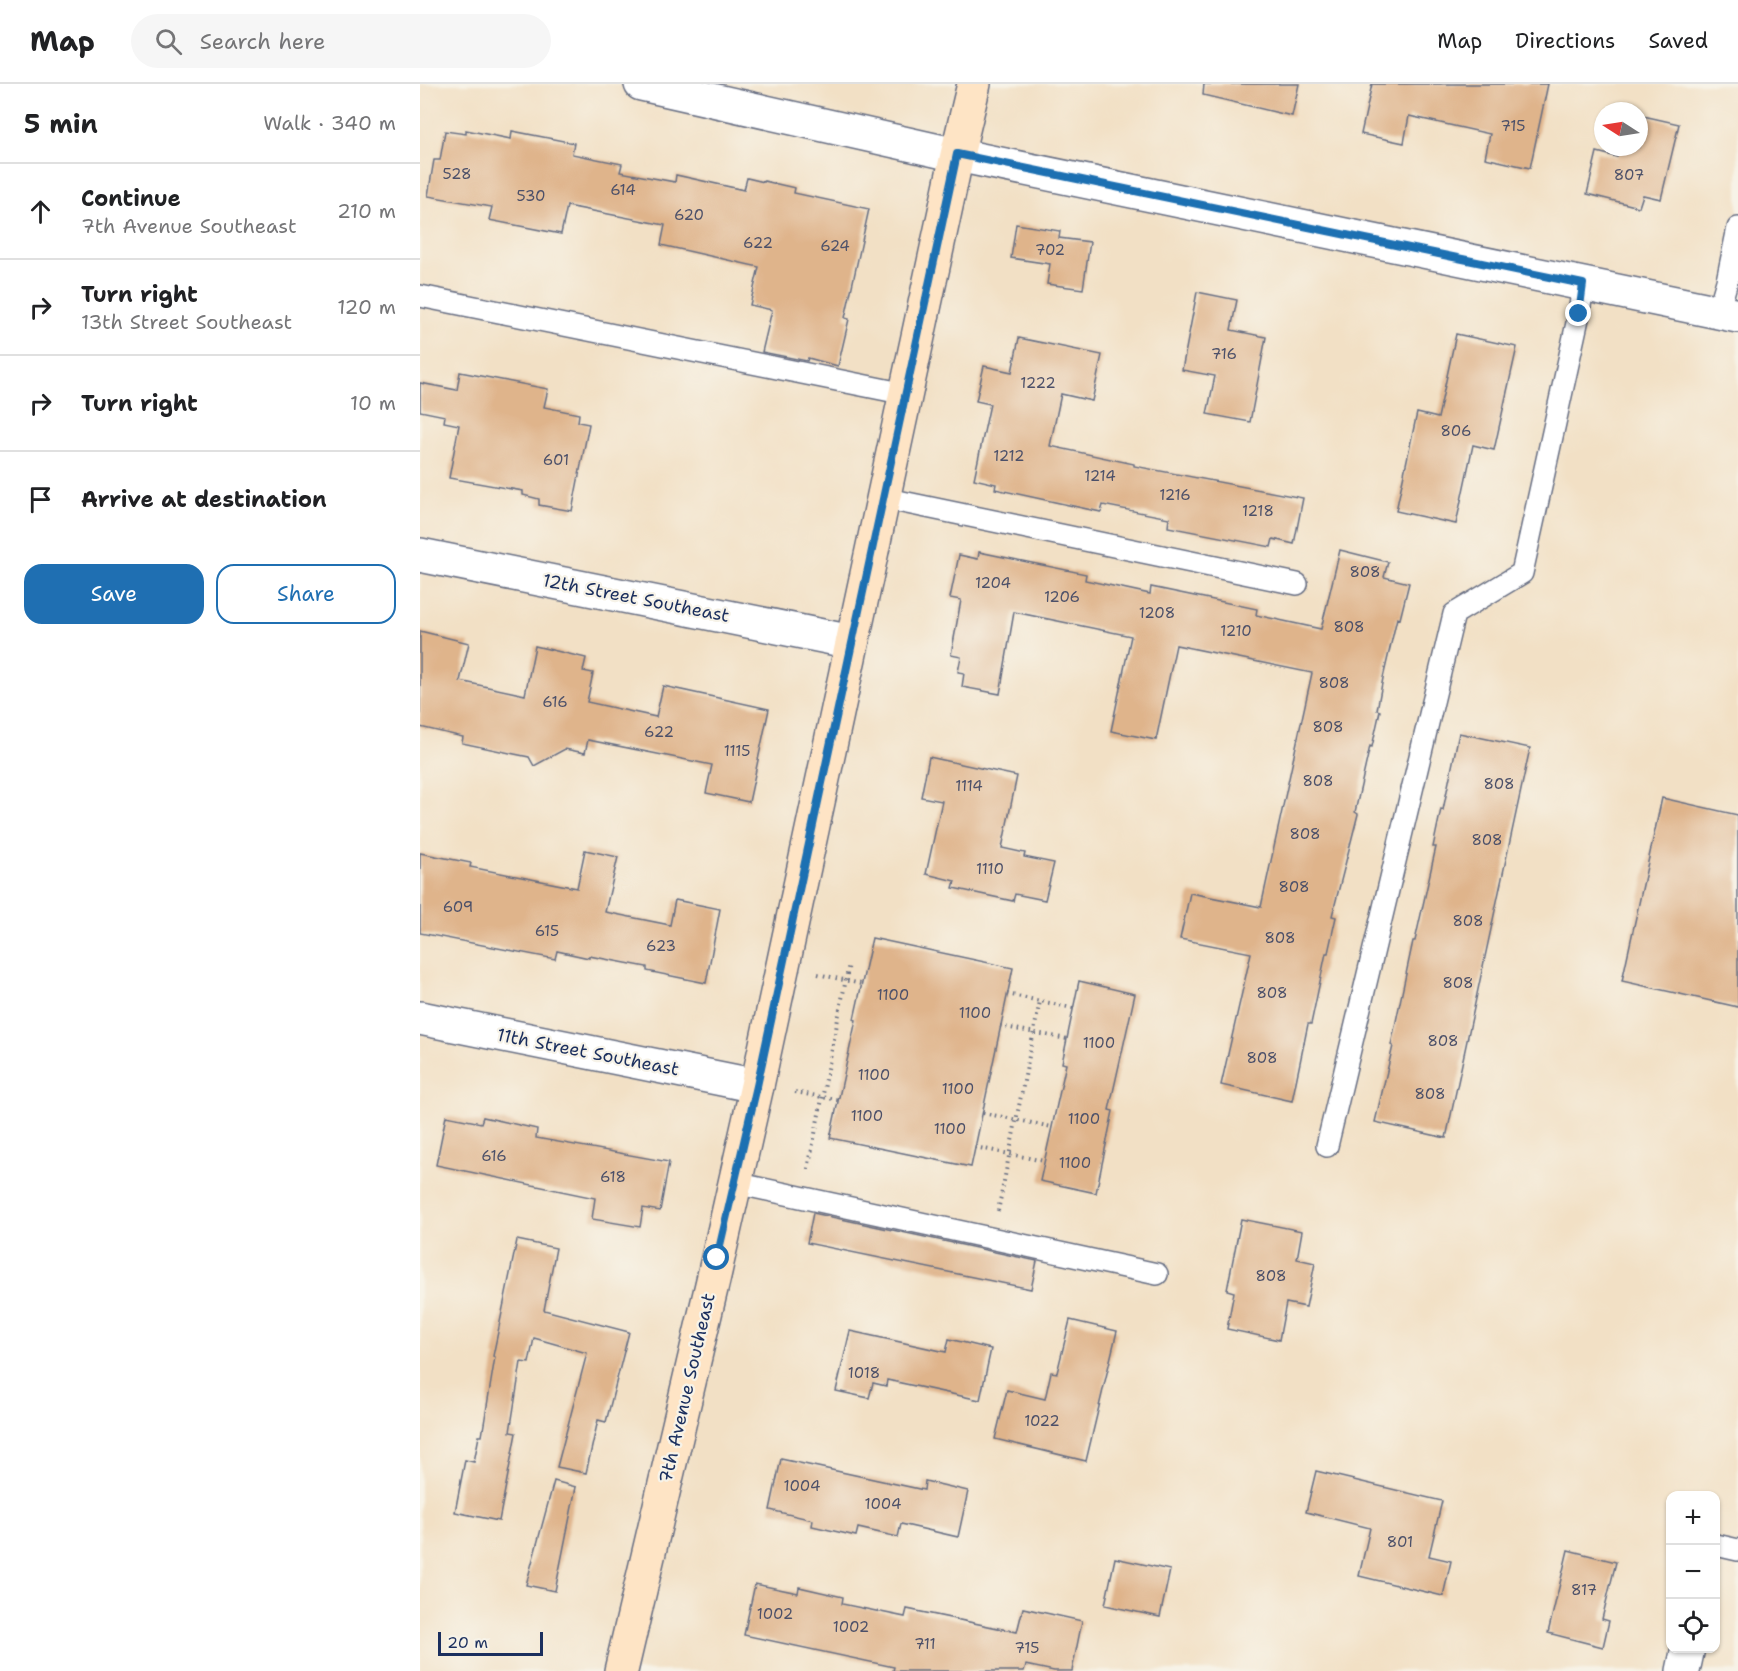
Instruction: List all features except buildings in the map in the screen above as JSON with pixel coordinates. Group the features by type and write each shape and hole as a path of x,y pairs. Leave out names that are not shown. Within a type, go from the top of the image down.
{"street":[{"path":"641,84 957,154 1728,314"},
{"name":"7th Avenue Southeast","path":"621,1671 757,1086 974,84"},
{"name":"12th Street Southeast","path":"420,555 852,642"},
{"name":"11th Street Southeast","path":"420,1018 757,1086"},
{"path":"1683,1671 1687,1653"}],"lane":[{"path":"1728,314 1727,281 1738,228"},
{"path":"1327,1146 1454,614 1522,573 1579,314 1583,284"},
{"path":"420,296 906,394"},
{"path":"883,498 1297,584"},
{"path":"735,1183 1157,1274"},
{"path":"1720,1546 1738,1550"}],"path":[{"path":"803,1198 849,964"},
{"path":"818,974 861,984"},
{"path":"1007,994 1072,1008"},
{"path":"993,1239 1040,1001"},
{"path":"1000,1026 1066,1040"},
{"path":"795,1092 838,1100"},
{"path":"983,1113 1052,1127"},
{"path":"975,1147 1044,1161"}],"route":[{"path":"717,1258 757,1086 957,154 1583,284 1579,314"}]}
